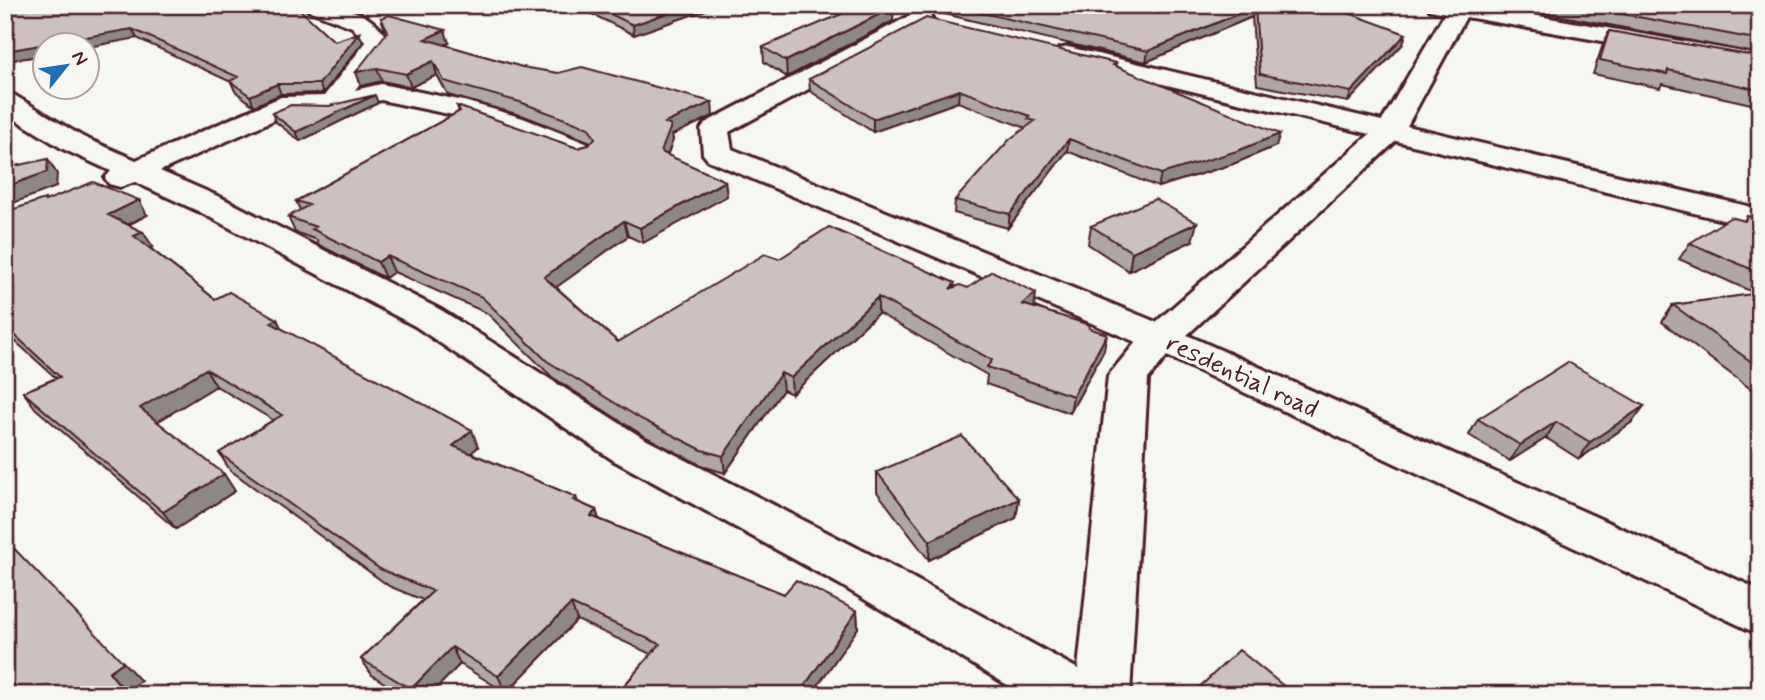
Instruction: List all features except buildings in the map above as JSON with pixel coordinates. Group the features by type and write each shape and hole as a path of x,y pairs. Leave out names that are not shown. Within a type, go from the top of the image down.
{"street":[{"path":"316,5 358,19 374,33 378,42 332,104"},
{"path":"1103,695 1128,376 1161,338 1390,131 1452,6 1760,62"},
{"path":"888,11 947,25"},
{"name":"resdential road","path":"921,19 715,129 719,154 1161,338 1760,613"},
{"path":"1040,48 1760,219"},
{"path":"97,186 136,172 290,103 332,104 381,92 412,97 513,124 581,151"},
{"path":"5,101 73,143 211,205 428,318 628,449 856,570 1074,695"}]}
